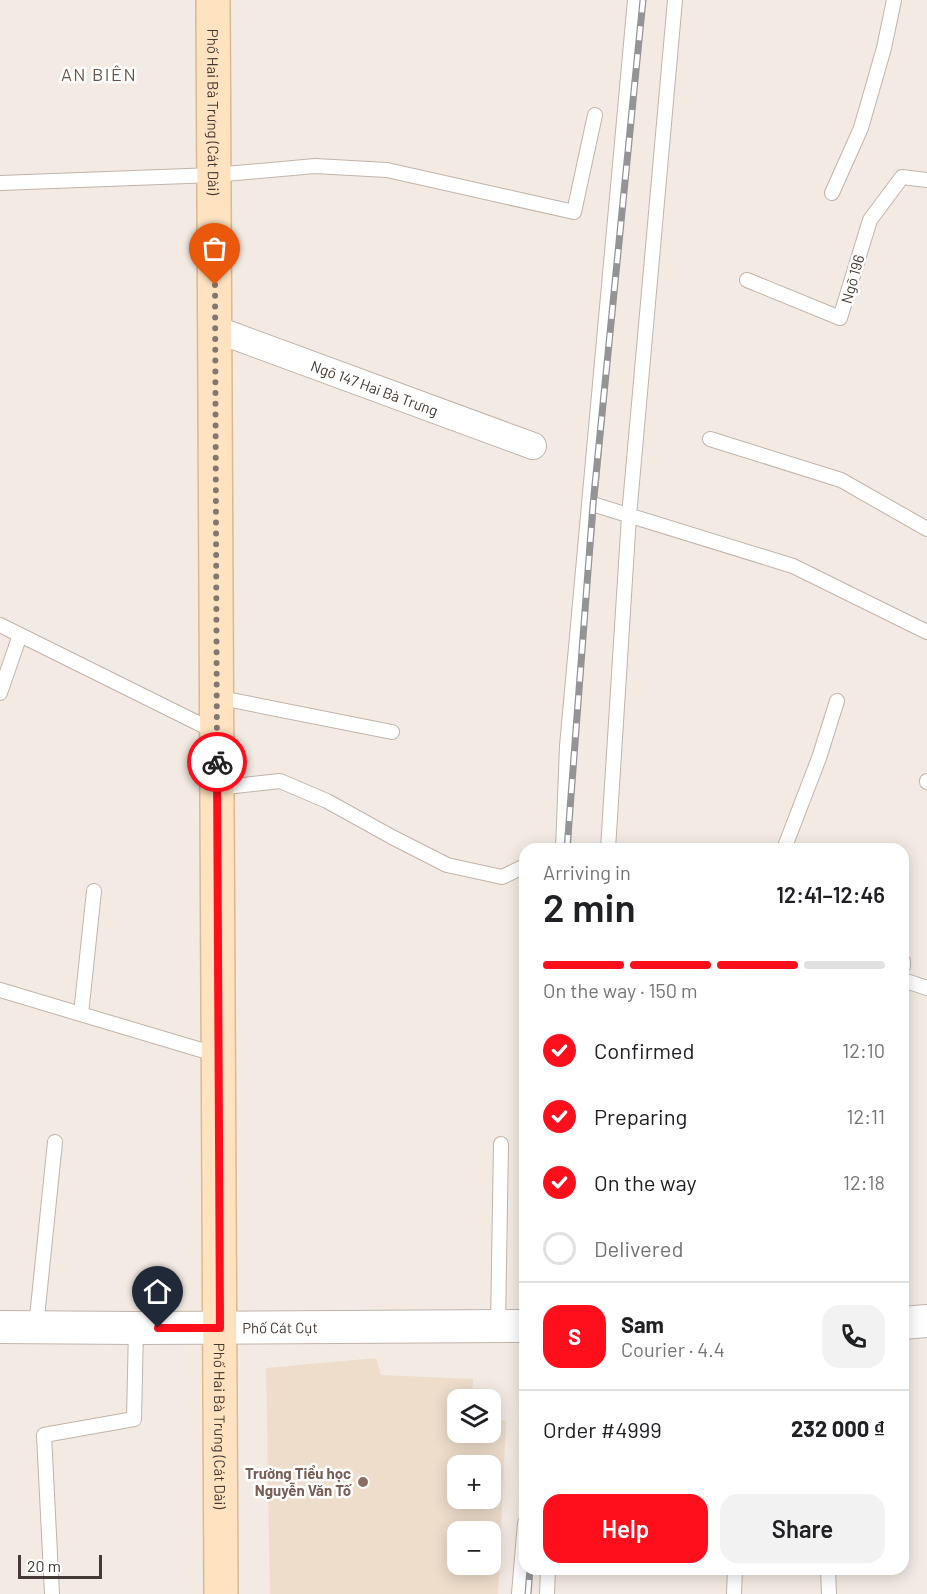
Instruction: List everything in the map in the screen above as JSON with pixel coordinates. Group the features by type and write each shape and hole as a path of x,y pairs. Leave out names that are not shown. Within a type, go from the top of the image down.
{"main road":[{"name":"Phố Hai Bà Trưng (Cát Dài)","path":"213,0 221,1594"}],"street":[{"name":"Ngõ 147 Hai Bà Trưng","path":"215,329 533,446"},
{"path":"909,1322 927,1321"},
{"name":"Phố Cát Cụt","path":"0,1327 511,1326"}],"lane":[{"path":"563,843 567,746 635,0"},
{"path":"608,843 628,516 675,0"},
{"path":"832,192 861,128 884,48 894,0"},
{"path":"0,183 214,175 315,166 387,170 574,212 595,115"},
{"name":"Ngõ 196","path":"747,280 840,318 870,220 902,177 927,180"},
{"path":"710,438 841,480 927,529"},
{"path":"589,503 793,566 927,632"},
{"path":"0,625 217,733"},
{"path":"0,693 20,635"},
{"path":"216,697 393,732"},
{"path":"786,843 819,758 837,701"},
{"path":"217,789 280,781 327,801 447,865 502,878 519,869"},
{"path":"81,1014 94,891"},
{"path":"909,982 927,988"},
{"path":"0,990 218,1055"},
{"path":"36,1327 55,1142"},
{"path":"501,1144 511,1326"},
{"path":"52,1594 44,1435 134,1419 136,1328"},
{"path":"519,1594 521,1575"},
{"path":"546,1594 548,1575"},
{"path":"734,1594 735,1575"},
{"path":"828,1575 829,1594"}],"shaded area":[{"name":"Trường Tiểu học Nguyễn Văn Tố","path":"376,1358 381,1375 473,1379 472,1389 447,1389 447,1443 501,1443 501,1420 506,1421 501,1529 501,1521 447,1521 447,1575 499,1575 498,1594 270,1594 266,1368"}],"railway":[{"path":"567,843 593,505 643,0"},
{"path":"528,1594 530,1575"}],"way so far":[{"path":"215,285 217,762"}],"place":[{"name":"Trường Tiểu học Nguyễn Văn Tố","path":"363,1482"}],"district":[{"name":"AN BIÊN","path":"99,74"}],"route":[{"path":"158,1328 220,1328 217,762"}]}
